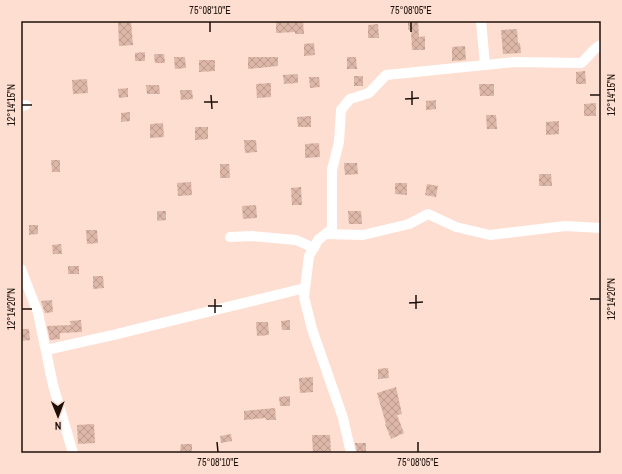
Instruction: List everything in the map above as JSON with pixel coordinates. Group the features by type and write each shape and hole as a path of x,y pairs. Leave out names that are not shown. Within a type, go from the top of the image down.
{"street":[{"path":"481,21 485,65"},
{"path":"351,453 343,418 312,329 304,297 309,256 318,240 332,229 332,170 339,142 341,110 350,99 369,93 386,75 516,62 581,63 587,59 596,46 601,45"},
{"path":"326,234 363,236 409,224 428,214 456,227 490,235 565,226 601,228"},
{"path":"230,237 252,236 296,240 314,248"},
{"path":"21,269 38,313 53,385 73,453"},
{"path":"46,350 305,288"}],"building":[{"path":"118,21 131,21 133,45 119,46"},
{"path":"276,21 303,21 304,34 295,34 295,32 276,33"},
{"path":"408,21 418,21 419,37 425,36 425,50 412,50 411,30 408,30"},
{"path":"378,24 379,38 368,38 368,25"},
{"path":"517,29 518,43 520,43 521,53 503,54 501,30"},
{"path":"314,43 315,55 304,56 304,44"},
{"path":"465,46 466,60 452,61 452,47"},
{"path":"145,52 145,61 135,61 135,53"},
{"path":"154,54 164,54 165,63 155,63"},
{"path":"174,57 185,57 186,68 175,69"},
{"path":"248,57 278,57 278,66 248,69"},
{"path":"347,57 356,57 357,69 347,69"},
{"path":"199,60 215,60 215,71 199,72"},
{"path":"585,71 586,84 576,84 576,72"},
{"path":"298,74 298,83 284,84 283,75"},
{"path":"354,76 363,76 363,86 354,86"},
{"path":"309,77 319,77 320,87 310,88"},
{"path":"87,79 88,93 73,94 72,80"},
{"path":"271,83 271,97 257,98 256,84"},
{"path":"479,84 494,84 494,96 480,96"},
{"path":"146,85 159,85 160,94 147,94"},
{"path":"128,88 128,97 119,98 118,89"},
{"path":"180,90 192,90 193,99 181,100"},
{"path":"436,100 436,109 426,110 426,101"},
{"path":"596,103 596,116 584,116 584,104"},
{"path":"130,112 130,121 121,122 121,113"},
{"path":"486,115 496,115 497,129 487,129"},
{"path":"311,116 311,127 298,127 297,117"},
{"path":"559,121 559,134 546,135 546,122"},
{"path":"163,123 164,137 150,138 150,124"},
{"path":"195,127 208,127 208,139 195,140"},
{"path":"244,140 256,140 257,152 245,153"},
{"path":"319,143 320,157 305,158 305,144"},
{"path":"51,160 60,160 60,172 52,172"},
{"path":"344,163 357,163 358,174 345,175"},
{"path":"220,164 229,164 230,178 220,178"},
{"path":"539,174 551,174 552,186 539,186"},
{"path":"191,182 192,195 178,196 177,183"},
{"path":"395,183 407,183 407,195 395,194"},
{"path":"427,184 438,186 436,197 425,195"},
{"path":"301,187 302,205 292,205 291,188"},
{"path":"256,205 257,218 243,219 242,206"},
{"path":"157,211 166,211 166,220 157,221"},
{"path":"348,211 361,211 362,224 349,224"},
{"path":"29,225 38,225 38,234 29,235"},
{"path":"86,230 97,230 98,243 87,244"},
{"path":"61,244 62,254 53,254 52,245"},
{"path":"68,266 79,266 79,274 68,274"},
{"path":"93,276 103,276 104,288 93,289"},
{"path":"52,300 53,312 45,313 41,301"},
{"path":"81,320 82,332 60,333 60,339 50,340 47,326 71,325 70,321"},
{"path":"290,320 290,330 282,330 281,321"},
{"path":"256,322 268,322 269,335 257,336"},
{"path":"21,329 29,329 30,340 21,341"},
{"path":"388,368 389,378 378,379 378,369"},
{"path":"313,377 313,392 300,393 299,378"},
{"path":"396,387 402,414 397,415 404,433 391,439 385,424 377,393"},
{"path":"290,396 290,406 280,406 279,397"},
{"path":"275,408 276,420 266,420 266,418 244,420 244,411"},
{"path":"94,424 95,443 78,444 77,425"},
{"path":"231,434 232,441 221,443 220,436"},
{"path":"312,435 330,435 331,452 313,453"},
{"path":"355,443 366,443 366,453 357,453"},
{"path":"181,444 192,444 192,452 180,451"}]}
